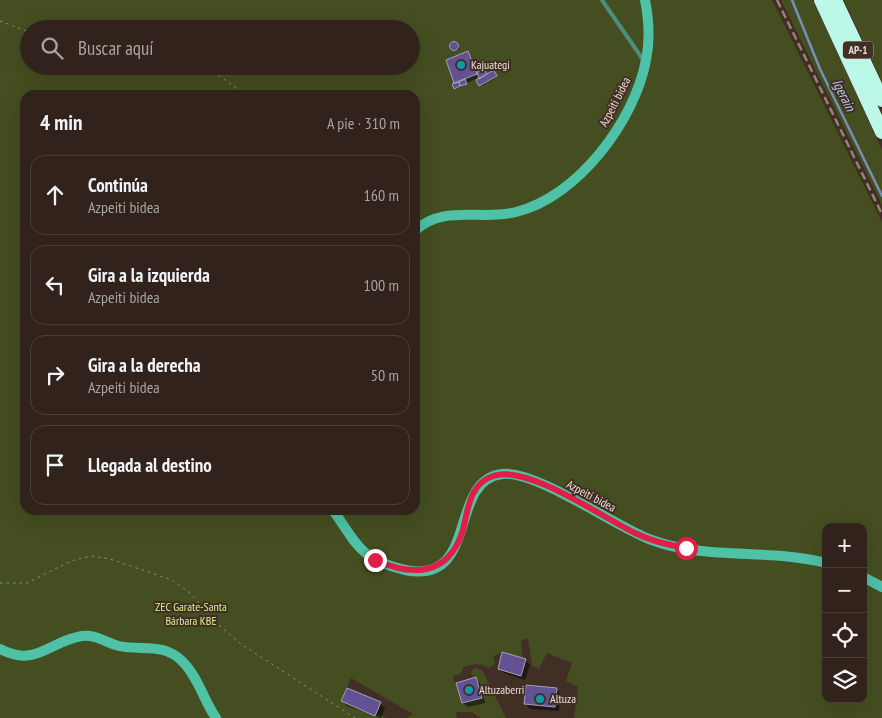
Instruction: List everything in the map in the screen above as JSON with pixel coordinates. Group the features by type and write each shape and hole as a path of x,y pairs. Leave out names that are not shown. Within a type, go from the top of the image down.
{"highway":[{"name":"AP-1","path":"821,0 882,132"},
{"name":"AP-1","path":"835,0 882,100"}],"main road":[{"name":"Azpeiti bidea","path":"420,228 427,222 442,217 497,215 522,211 561,190 592,162 612,136 636,93 646,63 648,33 645,0"},
{"name":"Azpeiti bidea","path":"336,515 356,544 368,557 397,568 424,571 442,562 455,546 462,531 472,496 478,486 493,476 513,474 535,480 630,531 662,543 691,549 801,558 822,562"},
{"path":"867,579 882,587"},
{"path":"0,649 14,656 27,657 86,636 99,638 118,646 160,648 173,654 186,665 216,718"}],"lane":[{"path":"602,0 646,63"}],"path":[{"path":"0,21 20,29"},
{"path":"219,75 239,90"},
{"path":"0,583 27,583 72,562 91,556 110,559 172,580 190,593 221,627 241,644 355,718"}],"green space":[{"name":"ZEC Garate-Santa Bárbara KBE","path":"0,0 772,0 882,222 882,718 574,718 578,687 566,681 572,663 547,653 539,669 532,665 528,638 521,641 523,661 504,658 500,653 493,657 495,664 489,668 479,664 470,665 463,668 461,674 453,676 461,700 480,694 471,672 475,668 482,670 506,718 480,718 472,712 456,712 457,718 407,718 413,714 351,678 343,697 386,718 0,718"},
{"path":"781,0 813,0 882,150 882,205"},
{"path":"844,0 882,0 882,82"}],"building":[{"path":"454,41 459,46 454,51 449,46"},
{"name":"Kajuategi","path":"468,51 477,74 454,83 446,60"},
{"path":"484,69 487,74 479,79 477,72"},
{"path":"494,70 497,76 479,86 476,80"},
{"path":"465,79 467,84 460,86 459,82"},
{"path":"459,82 460,86 454,89 452,84"},
{"path":"502,652 526,659 521,676 498,669"},
{"name":"Altuzaberri","path":"476,677 482,698 462,703 456,683"},
{"name":"Altuza","path":"526,685 557,688 555,707 524,704"},
{"path":"347,688 381,702 375,716 341,701"}],"waterway":[{"name":"Igerain","path":"792,0 820,69 882,196"}],"railway":[{"path":"777,0 882,214"}],"place":[{"name":"Kajuategi","path":"461,65"},
{"name":"Altuzaberri","path":"469,690"},
{"name":"Altuza","path":"540,699"}],"route":[{"path":"375,560 397,568 417,571 437,566 448,556 458,541 476,488 492,476 500,474 519,475 535,480 630,531 667,545 686,548"}]}
